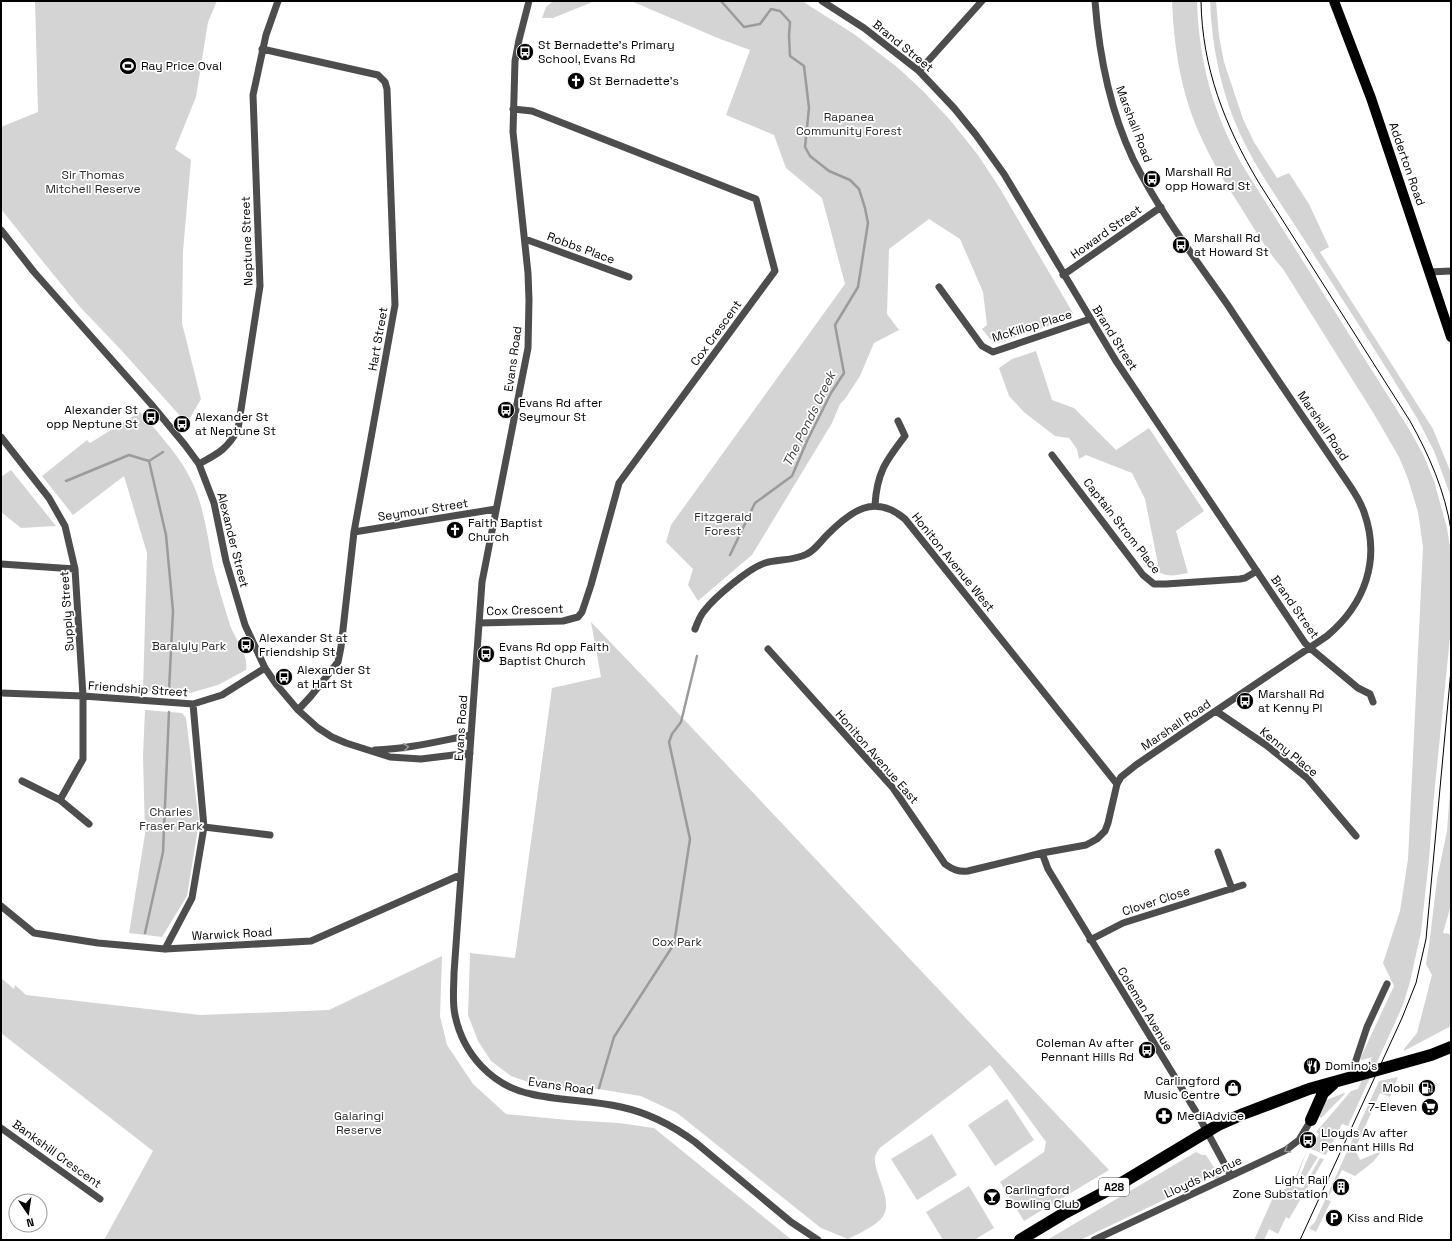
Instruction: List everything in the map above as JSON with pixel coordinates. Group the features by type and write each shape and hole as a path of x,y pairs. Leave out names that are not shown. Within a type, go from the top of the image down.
{"highway":[{"name":"A28","path":"1020,1240 1063,1214 1120,1184 1222,1123 1310,1089 1451,1047"},
{"path":"1311,1120 1323,1093 1335,1082"}],"main road":[{"name":"Adderton Road","path":"1334,1 1371,98 1451,337"}],"street":[{"name":"Neptune Street","path":"199,464 224,449 232,441 238,429 251,353 260,286 253,95 262,49 278,1"},
{"name":"Evans Road","path":"529,1 516,51 513,132 525,239 529,300 528,348 523,380 482,582 460,875 454,973 455,1015 465,1044 472,1056 482,1068 504,1084 529,1094 622,1107 662,1122 680,1131 695,1142 791,1222 818,1240"},
{"name":"Brand Street","path":"822,1 864,28 919,71 954,108 996,162 1116,362 1310,648 1358,688 1370,694 1373,702"},
{"path":"919,71 982,1"},
{"name":"Marshall Road","path":"1095,1 1100,51 1107,85 1133,158 1161,207 1358,499 1364,512 1371,539 1368,575 1364,589 1350,613 1340,626 1310,648 1136,765 1121,777 1116,784"},
{"name":"Hart Street","path":"262,49 378,75 384,79 386,85 395,305 354,532 338,662 298,710"},
{"name":"Cox Crescent","path":"479,623 563,621 578,617 582,612 591,585 619,483 775,271 756,199 532,111 514,109"},
{"name":"Howard Street","path":"1063,275 1161,207"},
{"name":"Alexander Street","path":"1,230 34,272 151,404 199,464 214,503 226,561 244,625 265,668 276,684 298,710 318,728 332,737 390,757 421,759 470,753"},
{"name":"Robbs Place","path":"525,239 630,277"},
{"path":"1429,272 1451,271"},
{"name":"McKillop Place","path":"939,287 982,346 993,352 1090,319"},
{"path":"695,629 706,608 748,571 767,563 800,557 806,554 813,550 837,525 848,516 865,507 875,505 876,487 883,467 905,436 898,421"},
{"name":"Supply Street","path":"1,437 49,498 65,526 76,569 83,696 83,759 60,800"},
{"name":"Captain Strom Place","path":"1052,455 1143,574 1154,584 1240,579 1257,572"},
{"name":"Honiton Avenue West","path":"875,505 894,510 905,519 1116,784"},
{"name":"Seymour Street","path":"354,532 496,509"},
{"path":"1,564 76,569"},
{"name":"Honiton Avenue East","path":"768,649 893,788 945,864 954,870 961,872 968,871 1042,853 1086,845 1102,835 1108,823 1116,784"},
{"name":"Friendship Street","path":"1,693 83,696 193,704 222,695 265,668"},
{"path":"165,949 192,898 204,827 193,704"},
{"name":"Kenny Place","path":"1216,711 1266,745 1307,778 1356,836"},
{"name":"Alexander Street","path":"368,750 406,748 471,735"},
{"path":"22,781 60,800 89,824"},
{"path":"204,827 270,835"},
{"path":"1218,852 1232,889"},
{"name":"Coleman Avenue","path":"1042,853 1048,869 1232,1176"},
{"name":"Warwick Road","path":"1,906 34,933 98,943 165,949 311,941 460,875"},
{"name":"Clover Close","path":"1090,940 1123,923 1243,885"},
{"path":"1355,1076 1367,1027 1387,984"},
{"name":"Lloyds Avenue","path":"1094,1240 1102,1238 1291,1147 1303,1135 1311,1120"},
{"name":"Bankshill Crescent","path":"1,1128 100,1199"}],"green space":[{"name":"Sir Thomas Mitchell Reserve","path":"35,1 217,1 208,22 196,97 175,149 191,160 183,251 182,323 201,399 186,425 181,417 123,352 80,307 1,209 1,127 38,112"},
{"path":"553,1 595,1 553,18 542,18 546,7"},
{"name":"Rapanea Community Forest","path":"631,1 802,1 854,34 897,67 923,91 950,120 978,155 999,187 1073,313 1070,319 998,343 990,339 982,329 987,325 983,292 960,239 929,219 889,249 887,314 899,330 874,343 860,376 840,404 832,423 752,555 698,601 688,585 693,569 666,542 671,525 845,284 822,198 786,168 774,135 726,115 750,50 720,39"},
{"path":"1172,1 1197,1 1198,24 1205,68 1210,89 1225,131 1246,171 1409,429 1423,454 1434,481 1447,528 1451,554 1451,627 1421,932 1410,982 1403,1005 1348,1126 1342,1124 1326,1155 1311,1149 1319,1134 1316,1132 1351,1091 1358,1089 1372,1057 1362,1060 1360,1059 1394,986 1383,963 1400,911 1408,859 1423,547 1418,512 1408,479 1399,457 1374,414 1283,269 1266,247 1214,164 1205,146 1188,104 1180,70"},
{"path":"1210,1 1216,1 1219,36 1224,62 1243,119 1254,142 1277,178 1289,173 1309,204 1329,247 1320,252 1433,429 1451,473 1451,497 1434,451 1417,418 1264,178 1241,136 1228,103 1215,53"},
{"path":"1036,351 1052,400 1074,408 1116,450 1149,428 1204,511 1176,531 1188,573 1166,575 1162,574 1155,568 1158,564 1145,499 1132,473 1086,455 1079,459 1077,449 1069,438 1055,436 1025,413 1009,396 999,368 1012,359"},
{"name":"Baralyly Park","path":"140,412 177,456 194,486 204,516 213,566 223,603 232,631 244,653 245,658 246,670 218,685 190,693 143,691 147,553 124,476 73,515 42,476 87,440 90,443"},
{"path":"11,470 56,526 21,528 1,512 1,477"},
{"name":"Cox Park","path":"591,622 1109,1170 1024,1221 1000,1182 1044,1152 1046,1142 990,1065 879,1149 875,1157 875,1164 885,1198 885,1213 880,1220 873,1225 848,1239 821,1228 677,1113 641,1096 598,1089 542,1087 511,1076 491,1061 478,1041 468,1015 470,953 515,958 552,688 601,677"},
{"name":"Charles Fraser Park","path":"145,710 182,713 186,718 199,822 187,896 162,937 129,933 145,834 143,756"},
{"path":"1451,777 1451,905 1443,933 1451,934 1451,1026 1404,1051 1417,1033 1432,975 1426,964 1437,879 1447,831"},
{"name":"Galaringi Reserve","path":"442,956 440,1016 447,1045 473,1084 506,1114 619,1123 654,1128 792,1240 104,1240 153,1151 1,1033 1,978 14,989 15,985 26,995 200,1015 329,1010"},
{"path":"1398,1077 1390,1097 1380,1093 1355,1149 1360,1160 1379,1152 1380,1153 1373,1162 1355,1176 1342,1170 1327,1200 1331,1201 1316,1232 1309,1228 1315,1222 1379,1081"},
{"path":"1344,1093 1345,1094 1321,1118 1319,1116 1324,1101"},
{"path":"1007,1099 1034,1140 995,1166 968,1125"},
{"path":"932,1134 957,1175 917,1200 891,1159"},
{"path":"1308,1148 1295,1183 1292,1186"},
{"path":"1196,1152 1206,1155 1220,1177 1216,1179 1210,1178 1080,1240 1047,1240"},
{"path":"1310,1153 1318,1157 1301,1184 1297,1183"},
{"path":"1320,1158 1324,1159 1289,1219 1286,1217 1278,1234 1269,1229 1264,1240 1254,1240 1275,1193 1292,1186 1303,1188"},
{"path":"969,1186 994,1228 974,1240 943,1240 926,1212"}],"waterway":[{"name":"The Ponds Creek","path":"721,1 744,27 760,24 771,9 780,11 790,22 790,56 804,66 809,108 805,147 810,156 829,171 850,180 859,189 868,223 858,287 835,325 844,373 831,393 807,441 792,476 755,503 730,555"},
{"path":"163,452 149,461 166,535 173,611 169,690"},
{"path":"66,481 129,455 149,461"},
{"name":"The Ponds Creek","path":"599,1088 614,1037 674,944 690,839 669,742 672,734 681,722 697,656"},
{"path":"145,933 163,852 169,712"}],"tram line":[{"path":"1201,1 1202,26 1211,73 1226,118 1236,140 1259,183 1410,421 1424,447 1440,487 1445,501 1451,530"},
{"path":"1300,1240 1402,1018 1416,983 1426,939 1451,670"}],"place":[{"name":"St Bernadette's Primary School, Evans Rd","path":"525,52"},
{"name":"Ray Price Oval","path":"128,66"},
{"name":"St Bernadette's","path":"576,81"},
{"name":"Marshall Rd opp Howard St","path":"1152,179"},
{"name":"Marshall Rd at Howard St","path":"1181,245"},
{"name":"Evans Rd after Seymour St","path":"506,410"},
{"name":"Alexander St opp Neptune St","path":"151,417"},
{"name":"Alexander St at Neptune St","path":"182,424"},
{"name":"Faith Baptist Church","path":"455,530"},
{"name":"Alexander St at Friendship St","path":"246,645"},
{"name":"Evans Rd opp Faith Baptist Church","path":"486,654"},
{"name":"Alexander St at Hart St","path":"284,677"},
{"name":"Marshall Rd at Kenny Pl","path":"1245,701"},
{"name":"Coleman Av after Pennant Hills Rd","path":"1147,1050"},
{"name":"Domino's","path":"1312,1066"},
{"name":"Carlingford Music Centre","path":"1233,1088"},
{"name":"Mobil","path":"1427,1088"},
{"name":"7-Eleven","path":"1430,1107"},
{"name":"MediAdvice","path":"1164,1116"},
{"name":"Lloyds Av after Pennant Hills Rd","path":"1308,1140"},
{"name":"Light Rail Zone Substation","path":"1341,1187"},
{"name":"Carlingford Bowling Club","path":"992,1197"},
{"name":"Kiss and Ride","path":"1334,1218"}],"park label":[{"name":"Fitzgerald Forest","path":"723,524"}]}
